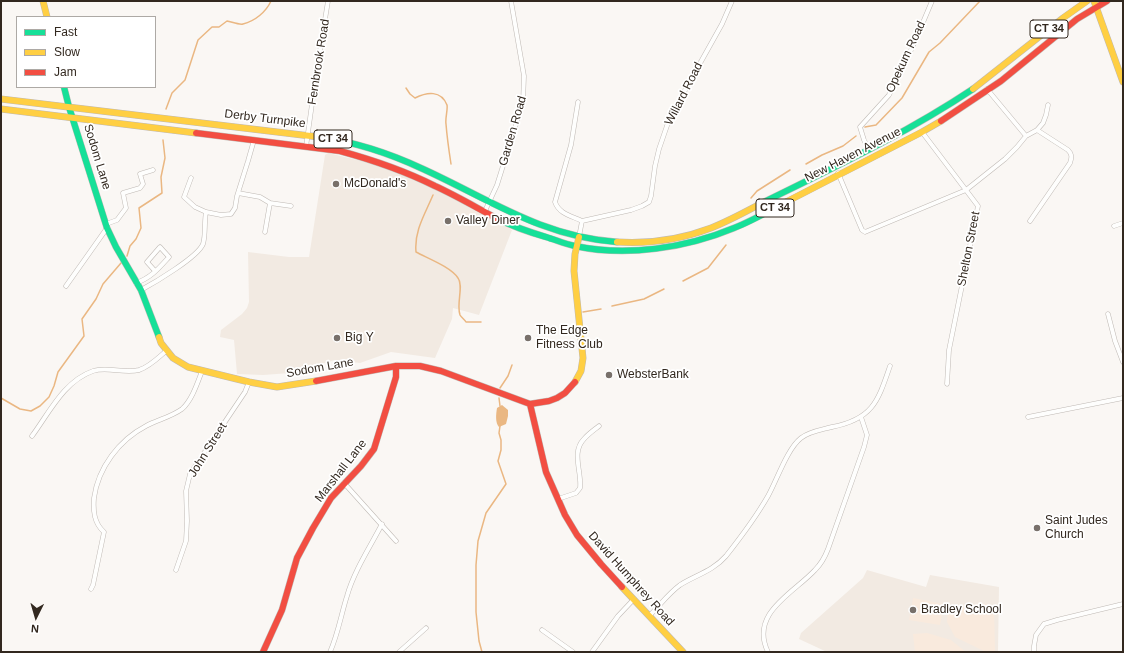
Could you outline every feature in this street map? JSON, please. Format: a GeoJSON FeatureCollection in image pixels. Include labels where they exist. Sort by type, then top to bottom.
{"type":"FeatureCollection","features":[{"type":"Feature","properties":{"kind":"main road"},"geometry":{"type":"LineString","coordinates":[[43,1],[47,16]]}},
{"type":"Feature","properties":{"kind":"main road","name":"New Haven Avenue"},"geometry":{"type":"LineString","coordinates":[[579,237],[607,241],[639,242],[671,239],[706,230],[731,219],[834,166],[869,150],[946,108],[982,83],[1063,18],[1087,1]]}},
{"type":"Feature","properties":{"kind":"main road","name":"New Haven Avenue"},"geometry":{"type":"LineString","coordinates":[[577,247],[622,251],[671,248],[707,239],[735,228],[922,132],[989,90],[1095,4],[1107,1]]}},
{"type":"Feature","properties":{"kind":"main road"},"geometry":{"type":"LineString","coordinates":[[1095,4],[1123,82]]}},
{"type":"Feature","properties":{"kind":"main road","name":"Sodom Lane"},"geometry":{"type":"LineString","coordinates":[[64,88],[107,226],[116,246],[141,290],[161,343],[166,351],[180,363],[202,372],[276,387],[396,366],[420,366],[441,370],[530,404],[541,404],[555,400],[570,390],[576,382],[581,371],[583,361],[574,266],[579,237]]}},
{"type":"Feature","properties":{"kind":"main road","name":"Derby Turnpike"},"geometry":{"type":"LineString","coordinates":[[1,99],[322,137],[405,160],[514,215],[543,227],[579,237]]}},
{"type":"Feature","properties":{"kind":"main road","name":"Derby Turnpike"},"geometry":{"type":"LineString","coordinates":[[1,109],[340,151],[373,159],[402,170],[450,192],[509,225],[577,247]]}},
{"type":"Feature","properties":{"kind":"main road"},"geometry":{"type":"LineString","coordinates":[[320,148],[322,137]]}},
{"type":"Feature","properties":{"kind":"main road"},"geometry":{"type":"LineString","coordinates":[[491,214],[496,205]]}},
{"type":"Feature","properties":{"kind":"main road","name":"Marshall Lane"},"geometry":{"type":"LineString","coordinates":[[263,652],[282,610],[292,572],[298,558],[328,504],[374,449],[396,377],[396,366]]}},
{"type":"Feature","properties":{"kind":"main road","name":"David Humphrey Road"},"geometry":{"type":"LineString","coordinates":[[530,404],[546,472],[565,515],[582,542],[683,652]]}},
{"type":"Feature","properties":{"kind":"street","name":"Fernbrook Road"},"geometry":{"type":"LineString","coordinates":[[306,147],[328,1]]}},
{"type":"Feature","properties":{"kind":"street","name":"Garden Road"},"geometry":{"type":"LineString","coordinates":[[485,211],[497,185],[518,123],[524,95],[523,68],[512,1]]}},
{"type":"Feature","properties":{"kind":"street","name":"Willard Road"},"geometry":{"type":"LineString","coordinates":[[582,221],[631,210],[649,202],[659,148],[670,116],[722,24],[732,1]]}},
{"type":"Feature","properties":{"kind":"street","name":"Opekum Road"},"geometry":{"type":"LineString","coordinates":[[869,150],[860,127],[889,95],[913,46],[932,1]]}},
{"type":"Feature","properties":{"kind":"street"},"geometry":{"type":"LineString","coordinates":[[982,83],[1026,136]]}},
{"type":"Feature","properties":{"kind":"street"},"geometry":{"type":"LineString","coordinates":[[578,102],[568,160],[555,202],[557,208],[561,212],[582,221],[579,237]]}},
{"type":"Feature","properties":{"kind":"street"},"geometry":{"type":"LineString","coordinates":[[834,166],[862,230],[865,232],[966,190],[1005,159],[1018,147],[1026,136],[1037,130],[1044,119],[1048,105]]}},
{"type":"Feature","properties":{"kind":"street"},"geometry":{"type":"LineString","coordinates":[[1030,221],[1072,158],[1068,150],[1037,130]]}},
{"type":"Feature","properties":{"kind":"street","name":"Shelton Street"},"geometry":{"type":"LineString","coordinates":[[922,132],[978,206],[949,350],[947,384]]}},
{"type":"Feature","properties":{"kind":"street"},"geometry":{"type":"LineString","coordinates":[[190,178],[184,197],[195,207],[206,212],[221,215],[231,214],[235,208],[254,140]]}},
{"type":"Feature","properties":{"kind":"street"},"geometry":{"type":"LineString","coordinates":[[66,286],[107,226],[117,220],[126,208],[123,193],[140,188],[143,184],[140,174],[153,170]]}},
{"type":"Feature","properties":{"kind":"street"},"geometry":{"type":"LineString","coordinates":[[238,193],[260,197],[270,203],[291,206]]}},
{"type":"Feature","properties":{"kind":"street"},"geometry":{"type":"LineString","coordinates":[[265,232],[270,203]]}},
{"type":"Feature","properties":{"kind":"street"},"geometry":{"type":"LineString","coordinates":[[141,290],[158,280],[198,251],[203,243],[206,212]]}},
{"type":"Feature","properties":{"kind":"street"},"geometry":{"type":"LineString","coordinates":[[1114,226],[1123,223]]}},
{"type":"Feature","properties":{"kind":"street"},"geometry":{"type":"LineString","coordinates":[[136,283],[147,279],[156,271],[170,257],[160,247],[147,262],[156,271]]}},
{"type":"Feature","properties":{"kind":"street"},"geometry":{"type":"LineString","coordinates":[[1108,314],[1114,341],[1123,362]]}},
{"type":"Feature","properties":{"kind":"street"},"geometry":{"type":"LineString","coordinates":[[32,436],[71,384],[88,373],[96,370],[132,371],[141,369],[150,364],[166,351]]}},
{"type":"Feature","properties":{"kind":"street"},"geometry":{"type":"LineString","coordinates":[[650,615],[675,589],[717,565],[726,555],[767,497],[793,447],[800,438],[815,431],[842,425],[861,417],[872,407],[882,392],[890,366]]}},
{"type":"Feature","properties":{"kind":"street"},"geometry":{"type":"LineString","coordinates":[[90,589],[93,585],[104,532],[96,523],[94,508],[96,488],[100,474],[123,443],[140,429],[172,414],[185,405],[192,396],[202,372]]}},
{"type":"Feature","properties":{"kind":"street","name":"John Street"},"geometry":{"type":"LineString","coordinates":[[176,570],[186,540],[186,492],[190,474],[245,392],[249,382]]}},
{"type":"Feature","properties":{"kind":"street"},"geometry":{"type":"LineString","coordinates":[[1028,418],[1123,398]]}},
{"type":"Feature","properties":{"kind":"street"},"geometry":{"type":"LineString","coordinates":[[768,652],[764,635],[764,626],[768,616],[777,604],[816,569],[823,560],[828,549],[867,435],[861,417]]}},
{"type":"Feature","properties":{"kind":"street"},"geometry":{"type":"LineString","coordinates":[[558,499],[576,493],[580,488],[579,447],[584,438],[599,426]]}},
{"type":"Feature","properties":{"kind":"street"},"geometry":{"type":"LineString","coordinates":[[344,483],[396,541]]}},
{"type":"Feature","properties":{"kind":"street"},"geometry":{"type":"LineString","coordinates":[[330,652],[338,632],[346,596],[352,580],[382,524]]}},
{"type":"Feature","properties":{"kind":"street"},"geometry":{"type":"LineString","coordinates":[[592,652],[618,616],[634,599]]}},
{"type":"Feature","properties":{"kind":"street"},"geometry":{"type":"LineString","coordinates":[[1034,652],[1036,635],[1044,624],[1123,604]]}},
{"type":"Feature","properties":{"kind":"street"},"geometry":{"type":"LineString","coordinates":[[399,652],[426,628]]}},
{"type":"Feature","properties":{"kind":"street"},"geometry":{"type":"LineString","coordinates":[[542,630],[573,652]]}},
{"type":"Feature","properties":{"kind":"shaded area"},"geometry":{"type":"Polygon","coordinates":[[[328,153],[370,163],[420,181],[512,230],[479,315],[453,308],[452,319],[435,358],[391,352],[360,363],[335,360],[290,373],[263,375],[237,374],[234,340],[220,337],[221,330],[242,314],[247,308],[249,302],[248,252],[289,257],[309,257],[325,155],[328,153]]]}},
{"type":"Feature","properties":{"kind":"shaded area"},"geometry":{"type":"Polygon","coordinates":[[[502,405],[508,410],[508,416],[506,424],[499,427],[496,421],[497,408],[502,405]]]}},
{"type":"Feature","properties":{"kind":"shaded area","name":"Bradley School"},"geometry":{"type":"Polygon","coordinates":[[[867,570],[926,587],[930,575],[999,587],[998,652],[827,652],[799,639],[801,633],[863,578],[867,570]]]}},
{"type":"Feature","properties":{"kind":"shaded area"},"geometry":{"type":"Polygon","coordinates":[[[913,598],[944,604],[940,625],[909,620],[913,598]]]}},
{"type":"Feature","properties":{"kind":"shaded area"},"geometry":{"type":"Polygon","coordinates":[[[989,604],[994,607],[995,651],[986,652],[955,637],[947,622],[948,605],[989,604]]]}},
{"type":"Feature","properties":{"kind":"shaded area"},"geometry":{"type":"Polygon","coordinates":[[[927,633],[951,640],[966,652],[915,652],[913,634],[927,633]]]}},
{"type":"Feature","properties":{"kind":"waterway"},"geometry":{"type":"LineString","coordinates":[[166,109],[172,93],[185,80],[198,40],[212,27],[219,27],[227,21],[237,24],[252,21],[263,12],[271,1]]}},
{"type":"Feature","properties":{"kind":"waterway"},"geometry":{"type":"LineString","coordinates":[[865,127],[876,125],[902,98],[929,52],[940,43],[980,1]]}},
{"type":"Feature","properties":{"kind":"waterway"},"geometry":{"type":"LineString","coordinates":[[406,88],[415,98],[424,94],[433,94],[441,97],[447,105],[447,139],[451,164]]}},
{"type":"Feature","properties":{"kind":"waterway"},"geometry":{"type":"LineString","coordinates":[[806,164],[843,146],[856,136]]}},
{"type":"Feature","properties":{"kind":"waterway"},"geometry":{"type":"LineString","coordinates":[[127,256],[130,246],[136,239],[141,228],[139,208],[162,193],[161,177],[165,158],[163,140]]}},
{"type":"Feature","properties":{"kind":"waterway"},"geometry":{"type":"LineString","coordinates":[[751,198],[757,191],[790,170]]}},
{"type":"Feature","properties":{"kind":"waterway"},"geometry":{"type":"LineString","coordinates":[[433,195],[418,230],[416,252],[455,274],[460,281],[460,315],[466,322],[481,322]]}},
{"type":"Feature","properties":{"kind":"waterway"},"geometry":{"type":"LineString","coordinates":[[683,281],[708,268],[726,245]]}},
{"type":"Feature","properties":{"kind":"waterway"},"geometry":{"type":"LineString","coordinates":[[1,398],[20,409],[31,411],[40,406],[49,397],[58,372],[84,336],[82,319],[96,299],[103,284],[121,263]]}},
{"type":"Feature","properties":{"kind":"waterway"},"geometry":{"type":"LineString","coordinates":[[612,306],[644,299],[664,289]]}},
{"type":"Feature","properties":{"kind":"waterway"},"geometry":{"type":"LineString","coordinates":[[583,312],[601,309]]}},
{"type":"Feature","properties":{"kind":"waterway"},"geometry":{"type":"LineString","coordinates":[[500,388],[508,376],[512,365]]}},
{"type":"Feature","properties":{"kind":"waterway"},"geometry":{"type":"LineString","coordinates":[[499,398],[500,406]]}},
{"type":"Feature","properties":{"kind":"waterway"},"geometry":{"type":"LineString","coordinates":[[482,652],[479,641],[476,612],[476,565],[478,541],[486,513],[506,484],[498,461],[501,450],[499,433],[500,426]]}},
{"type":"Feature","properties":{"kind":"traffic: fast"},"geometry":{"type":"LineString","coordinates":[[64,88],[107,228],[116,247],[141,290],[159,337]]}},
{"type":"Feature","properties":{"kind":"traffic: fast"},"geometry":{"type":"LineString","coordinates":[[764,202],[897,135],[973,89]]}},
{"type":"Feature","properties":{"kind":"traffic: fast"},"geometry":{"type":"LineString","coordinates":[[319,137],[359,145],[397,158],[540,225],[564,233],[590,239],[617,242]]}},
{"type":"Feature","properties":{"kind":"traffic: fast"},"geometry":{"type":"LineString","coordinates":[[498,219],[522,229],[571,245],[615,251],[656,249],[696,241],[716,235],[747,222],[786,202]]}},
{"type":"Feature","properties":{"kind":"traffic: slow"},"geometry":{"type":"LineString","coordinates":[[43,1],[47,16]]}},
{"type":"Feature","properties":{"kind":"traffic: slow"},"geometry":{"type":"LineString","coordinates":[[973,89],[1063,18],[1087,1]]}},
{"type":"Feature","properties":{"kind":"traffic: slow"},"geometry":{"type":"LineString","coordinates":[[1094,1],[1123,82]]}},
{"type":"Feature","properties":{"kind":"traffic: slow"},"geometry":{"type":"LineString","coordinates":[[1,99],[319,137]]}},
{"type":"Feature","properties":{"kind":"traffic: slow"},"geometry":{"type":"LineString","coordinates":[[1,109],[196,133]]}},
{"type":"Feature","properties":{"kind":"traffic: slow"},"geometry":{"type":"LineString","coordinates":[[786,202],[941,121]]}},
{"type":"Feature","properties":{"kind":"traffic: slow"},"geometry":{"type":"LineString","coordinates":[[617,242],[665,240],[700,232],[738,216],[764,202]]}},
{"type":"Feature","properties":{"kind":"traffic: slow"},"geometry":{"type":"LineString","coordinates":[[575,382],[581,371],[583,358],[574,271],[575,254],[579,237]]}},
{"type":"Feature","properties":{"kind":"traffic: slow"},"geometry":{"type":"LineString","coordinates":[[159,337],[161,343],[173,358],[188,367],[249,382],[277,387],[316,381]]}},
{"type":"Feature","properties":{"kind":"traffic: slow"},"geometry":{"type":"LineString","coordinates":[[622,587],[683,652]]}},
{"type":"Feature","properties":{"kind":"traffic: jam"},"geometry":{"type":"LineString","coordinates":[[941,121],[1001,81],[1077,19],[1107,1]]}},
{"type":"Feature","properties":{"kind":"traffic: jam"},"geometry":{"type":"LineString","coordinates":[[196,133],[340,151],[352,154],[412,175],[498,219]]}},
{"type":"Feature","properties":{"kind":"traffic: jam"},"geometry":{"type":"LineString","coordinates":[[316,381],[396,366],[420,366],[441,371],[530,404],[557,398],[565,393],[575,382]]}},
{"type":"Feature","properties":{"kind":"traffic: jam"},"geometry":{"type":"LineString","coordinates":[[263,652],[282,610],[297,558],[313,528],[331,498],[361,466],[374,449],[396,377],[396,366]]}},
{"type":"Feature","properties":{"kind":"traffic: jam"},"geometry":{"type":"LineString","coordinates":[[530,404],[546,472],[565,515],[577,535],[622,587]]}},
{"type":"Feature","properties":{"kind":"place","name":"McDonald's"},"geometry":{"type":"Point","coordinates":[336,184]}},
{"type":"Feature","properties":{"kind":"place","name":"Valley Diner"},"geometry":{"type":"Point","coordinates":[448,221]}},
{"type":"Feature","properties":{"kind":"place","name":"Big Y"},"geometry":{"type":"Point","coordinates":[337,338]}},
{"type":"Feature","properties":{"kind":"place","name":"The Edge Fitness Club"},"geometry":{"type":"Point","coordinates":[528,338]}},
{"type":"Feature","properties":{"kind":"place","name":"WebsterBank"},"geometry":{"type":"Point","coordinates":[609,375]}},
{"type":"Feature","properties":{"kind":"place","name":"Saint Judes Church"},"geometry":{"type":"Point","coordinates":[1037,528]}},
{"type":"Feature","properties":{"kind":"place","name":"Bradley School"},"geometry":{"type":"Point","coordinates":[913,610]}}]}
